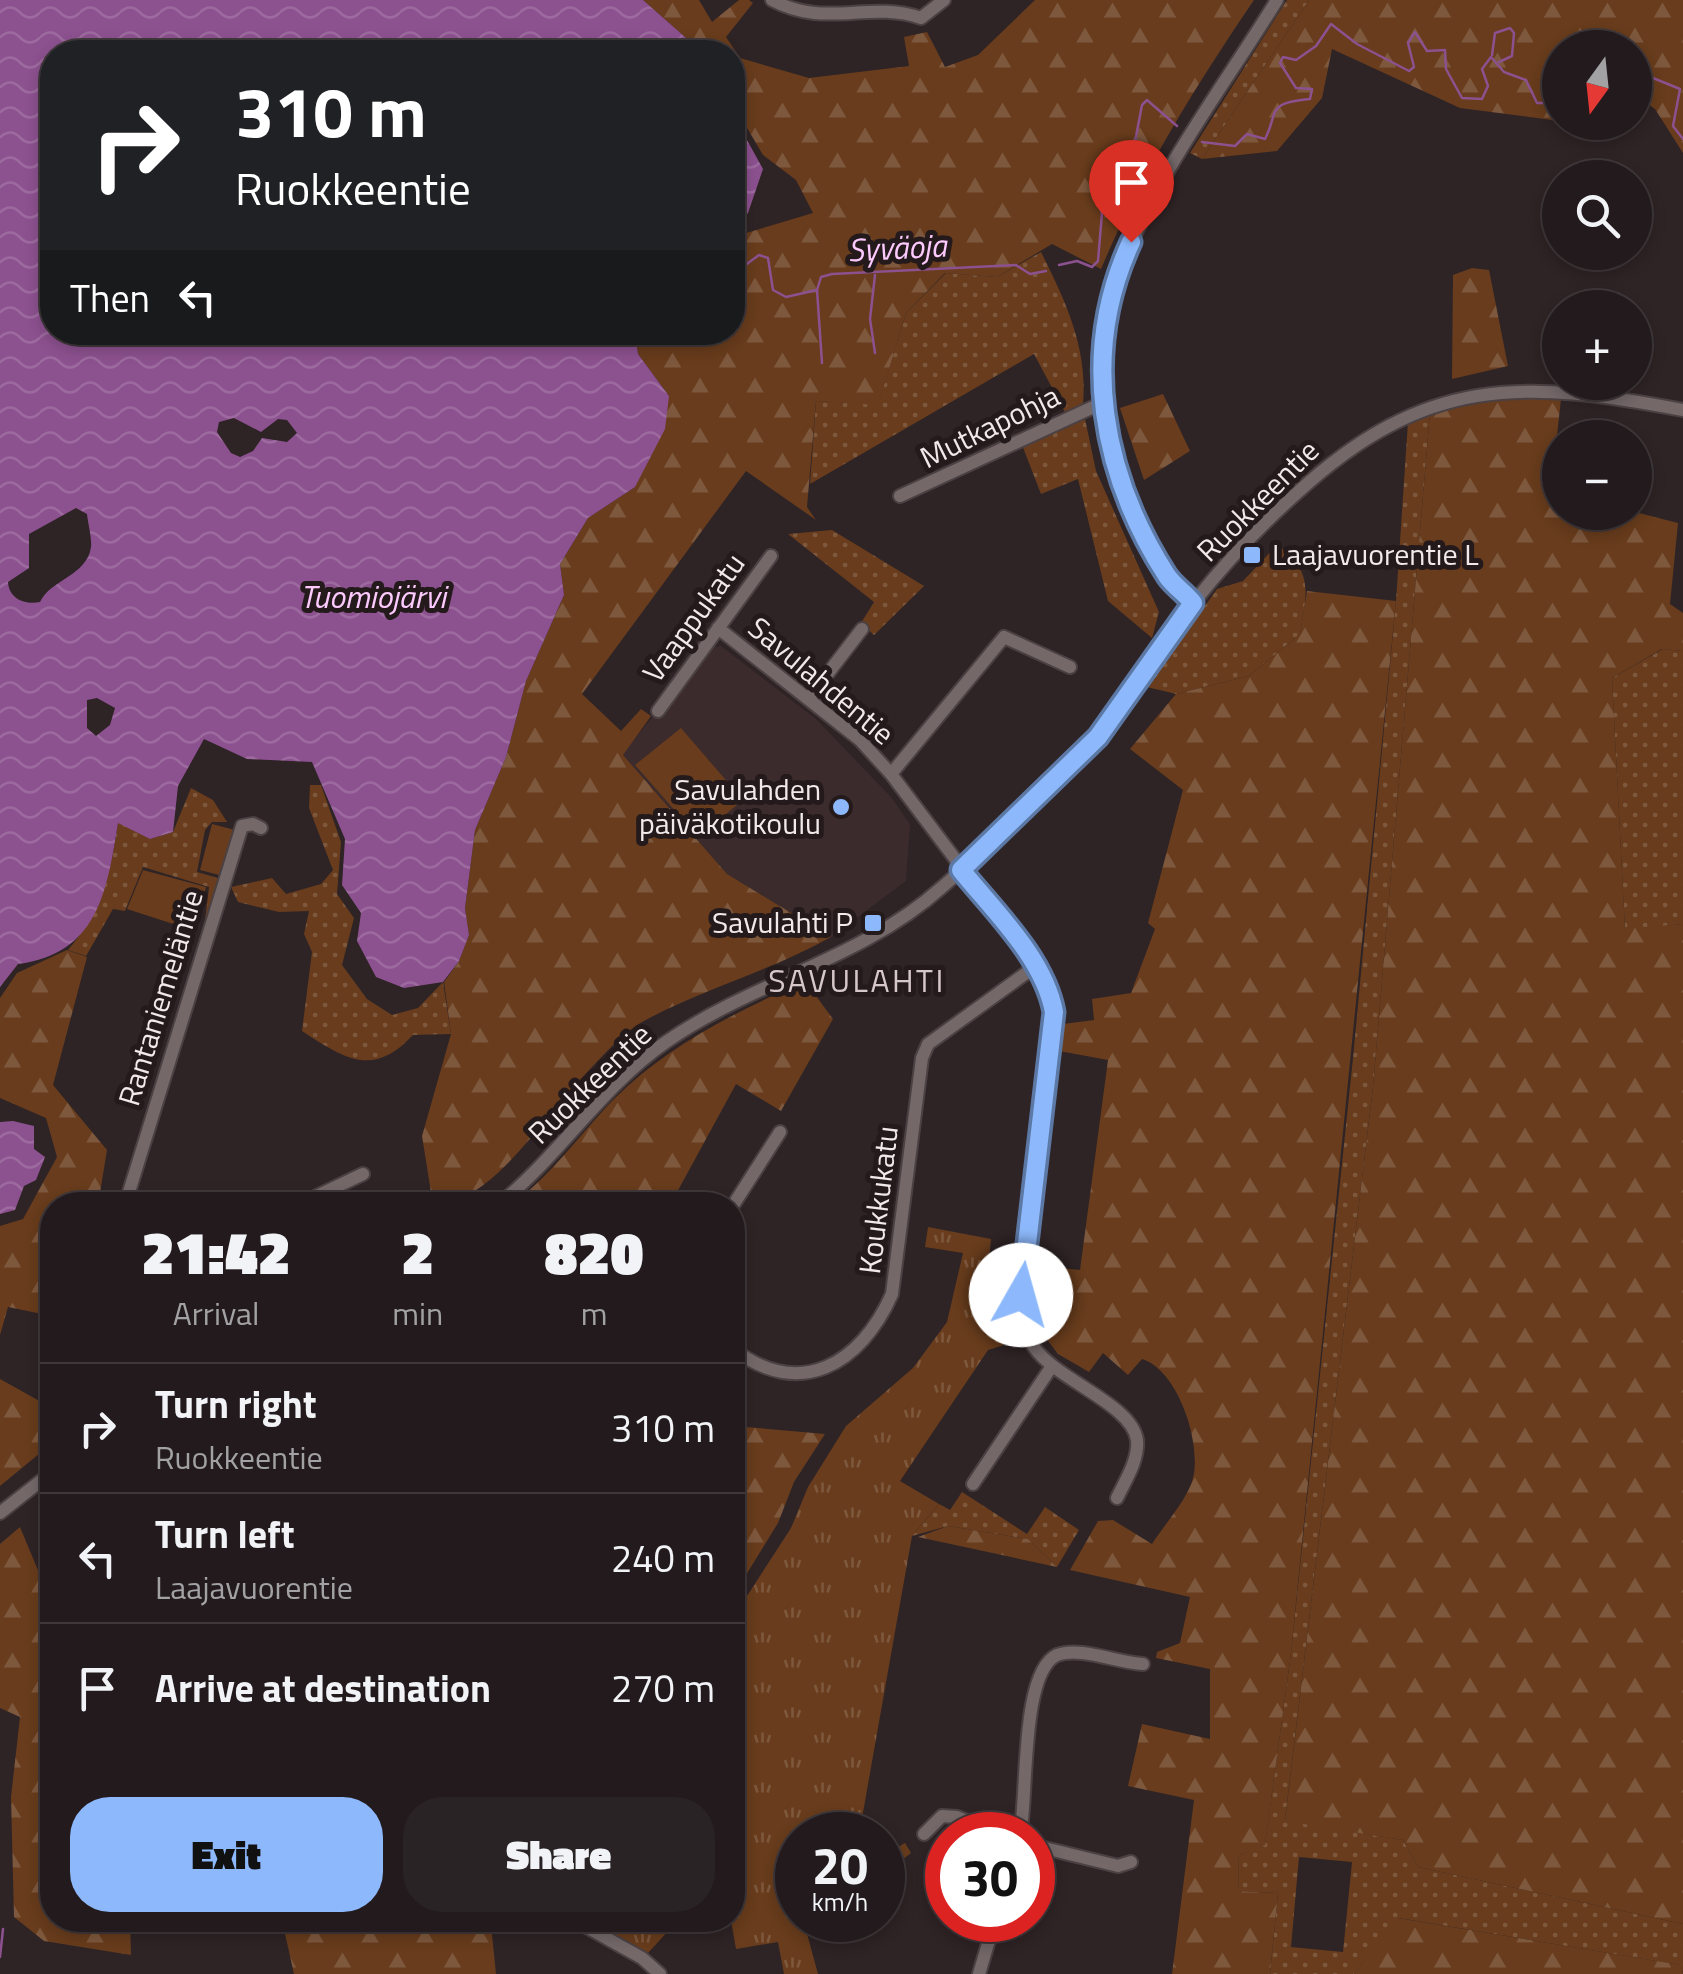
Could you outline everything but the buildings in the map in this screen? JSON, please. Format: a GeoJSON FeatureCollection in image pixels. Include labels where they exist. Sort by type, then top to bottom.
{"type":"FeatureCollection","features":[{"type":"Feature","properties":{"kind":"street"},"geometry":{"type":"LineString","coordinates":[[772,0],[808,14],[841,16],[883,8],[921,18],[944,0]]}},
{"type":"Feature","properties":{"kind":"street"},"geometry":{"type":"LineString","coordinates":[[1193,603],[1175,594],[1128,504],[1102,403],[1102,333],[1114,278],[1147,207],[1277,0]]}},
{"type":"Feature","properties":{"kind":"street","name":"Ruokkeentie"},"geometry":{"type":"LineString","coordinates":[[513,1192],[553,1156],[632,1068],[663,1044],[715,1012],[885,928],[961,870],[1098,737],[1193,603],[1274,514],[1361,440],[1418,409],[1480,394],[1544,391],[1683,410]]}},
{"type":"Feature","properties":{"kind":"street","name":"Mutkapohja"},"geometry":{"type":"LineString","coordinates":[[900,496],[1102,403]]}},
{"type":"Feature","properties":{"kind":"street","name":"Vaappukatu"},"geometry":{"type":"LineString","coordinates":[[658,711],[771,556]]}},
{"type":"Feature","properties":{"kind":"street","name":"Savulahdentie"},"geometry":{"type":"LineString","coordinates":[[718,628],[860,740],[891,774],[1036,966],[1050,994],[1054,1012],[1021,1295],[1024,1326],[1033,1346],[1052,1366],[1130,1423],[1137,1439],[1135,1460],[1116,1498]]}},
{"type":"Feature","properties":{"kind":"street"},"geometry":{"type":"LineString","coordinates":[[809,698],[862,629]]}},
{"type":"Feature","properties":{"kind":"street"},"geometry":{"type":"LineString","coordinates":[[891,774],[1004,637],[1070,667]]}},
{"type":"Feature","properties":{"kind":"street","name":"Rantaniemeläntie"},"geometry":{"type":"LineString","coordinates":[[129,1192],[242,826],[253,824],[261,828]]}},
{"type":"Feature","properties":{"kind":"street","name":"Koukkukatu"},"geometry":{"type":"LineString","coordinates":[[745,1356],[770,1370],[816,1372],[859,1345],[879,1322],[892,1294],[922,1058],[928,1044],[1036,966]]}},
{"type":"Feature","properties":{"kind":"street"},"geometry":{"type":"LineString","coordinates":[[741,1192],[780,1132]]}},
{"type":"Feature","properties":{"kind":"street"},"geometry":{"type":"LineString","coordinates":[[325,1192],[363,1174]]}},
{"type":"Feature","properties":{"kind":"street"},"geometry":{"type":"LineString","coordinates":[[973,1484],[1052,1366]]}},
{"type":"Feature","properties":{"kind":"street"},"geometry":{"type":"LineString","coordinates":[[0,1513],[40,1481]]}},
{"type":"Feature","properties":{"kind":"street"},"geometry":{"type":"LineString","coordinates":[[1022,1812],[1027,1734],[1042,1670],[1056,1656],[1073,1653],[1142,1664]]}},
{"type":"Feature","properties":{"kind":"street"},"geometry":{"type":"LineString","coordinates":[[1055,1851],[1118,1866],[1131,1862]]}},
{"type":"Feature","properties":{"kind":"street"},"geometry":{"type":"LineString","coordinates":[[595,1932],[642,1958],[660,1974]]}},
{"type":"Feature","properties":{"kind":"street"},"geometry":{"type":"LineString","coordinates":[[979,1974],[988,1942]]}},
{"type":"Feature","properties":{"kind":"shaded area"},"geometry":{"type":"Polygon","coordinates":[[[721,646],[816,719],[891,797],[910,824],[906,881],[831,937],[727,874],[622,754],[709,648],[721,646]]]}},
{"type":"Feature","properties":{"kind":"green space"},"geometry":{"type":"Polygon","coordinates":[[[643,0],[699,0],[712,22],[739,0],[753,3],[726,37],[728,40],[688,40],[643,0]]]}},
{"type":"Feature","properties":{"kind":"green space"},"geometry":{"type":"Polygon","coordinates":[[[1035,0],[1254,0],[1171,131],[1101,269],[1052,244],[997,277],[945,273],[906,313],[878,405],[816,401],[807,507],[816,520],[746,471],[582,694],[621,731],[641,709],[651,716],[623,755],[727,874],[831,937],[634,1027],[594,1065],[495,1175],[473,1192],[431,1192],[422,1136],[451,1034],[444,982],[459,961],[469,935],[465,908],[475,830],[506,757],[526,681],[564,595],[560,564],[588,518],[635,487],[669,396],[638,354],[637,345],[745,345],[745,233],[813,213],[796,180],[763,155],[745,124],[745,59],[809,78],[909,66],[904,37],[927,32],[945,67],[978,55],[1035,0]]]}},
{"type":"Feature","properties":{"kind":"green space"},"geometry":{"type":"Polygon","coordinates":[[[1287,0],[1309,0],[1202,159],[1190,153],[1287,0]]]}},
{"type":"Feature","properties":{"kind":"green space"},"geometry":{"type":"Polygon","coordinates":[[[1309,0],[1683,0],[1683,153],[1652,107],[1652,30],[1542,30],[1542,119],[1460,108],[1332,49],[1322,98],[1277,151],[1202,159],[1309,0]]]}},
{"type":"Feature","properties":{"kind":"green space"},"geometry":{"type":"Polygon","coordinates":[[[1041,252],[1067,307],[1078,345],[1083,405],[1065,412],[1034,354],[810,484],[816,401],[878,404],[906,313],[946,273],[997,277],[1041,252]]]}},
{"type":"Feature","properties":{"kind":"green space"},"geometry":{"type":"Polygon","coordinates":[[[1472,268],[1489,270],[1508,366],[1452,379],[1453,275],[1472,268]]]}},
{"type":"Feature","properties":{"kind":"green space"},"geometry":{"type":"Polygon","coordinates":[[[1163,394],[1190,451],[1144,480],[1120,408],[1163,394]]]}},
{"type":"Feature","properties":{"kind":"green space"},"geometry":{"type":"Polygon","coordinates":[[[1499,399],[1561,400],[1559,420],[1542,420],[1542,530],[1652,530],[1652,516],[1678,523],[1670,604],[1683,613],[1683,651],[1662,649],[1612,678],[1625,929],[1683,924],[1683,1924],[1418,1867],[1403,1840],[1285,1821],[1373,1087],[1430,413],[1499,399]]]}},
{"type":"Feature","properties":{"kind":"green space"},"geometry":{"type":"Polygon","coordinates":[[[1430,413],[1373,1087],[1285,1820],[1403,1840],[1418,1867],[1683,1924],[1683,1972],[1680,1965],[1399,1918],[1354,1974],[1270,1974],[1278,1893],[1238,1891],[1239,1855],[1265,1844],[1291,1653],[1353,1058],[1396,601],[1408,422],[1430,413]],[[1299,1857],[1291,1947],[1343,1952],[1352,1862],[1299,1857]]]}},
{"type":"Feature","properties":{"kind":"green space"},"geometry":{"type":"Polygon","coordinates":[[[1084,414],[1096,471],[1159,612],[1152,638],[1108,601],[1078,479],[1041,494],[1022,445],[1084,414]]]}},
{"type":"Feature","properties":{"kind":"green space"},"geometry":{"type":"Polygon","coordinates":[[[832,530],[924,586],[874,635],[861,623],[874,602],[788,534],[832,530]]]}},
{"type":"Feature","properties":{"kind":"green space"},"geometry":{"type":"Polygon","coordinates":[[[1277,545],[1297,564],[1305,584],[1300,634],[1249,676],[1176,694],[1147,687],[1217,589],[1243,581],[1277,545]]]}},
{"type":"Feature","properties":{"kind":"green space"},"geometry":{"type":"Polygon","coordinates":[[[1307,591],[1396,601],[1291,1653],[1265,1845],[1239,1855],[1238,1891],[1278,1893],[1270,1974],[1172,1974],[1194,1800],[1128,1786],[1142,1724],[1210,1739],[1210,1669],[1156,1658],[1157,1652],[1180,1643],[1190,1597],[1070,1570],[1098,1521],[1113,1520],[1152,1544],[1190,1486],[1194,1446],[1176,1392],[1155,1366],[1142,1359],[1128,1375],[1103,1353],[1089,1372],[1058,1354],[1036,1325],[1040,1266],[1080,1270],[1108,1060],[1059,1051],[1063,1024],[1094,1020],[1092,999],[1131,993],[1155,929],[1148,923],[1183,790],[1130,749],[1176,694],[1249,676],[1300,634],[1307,591]]]}},
{"type":"Feature","properties":{"kind":"green space"},"geometry":{"type":"Polygon","coordinates":[[[1663,649],[1683,651],[1683,924],[1625,930],[1612,678],[1663,649]]]}},
{"type":"Feature","properties":{"kind":"green space"},"geometry":{"type":"Polygon","coordinates":[[[681,728],[743,800],[698,837],[635,765],[681,728]]]}},
{"type":"Feature","properties":{"kind":"green space"},"geometry":{"type":"Polygon","coordinates":[[[310,785],[321,785],[341,842],[337,894],[354,918],[342,965],[367,999],[392,1015],[418,1008],[443,982],[451,1034],[413,1035],[385,1056],[359,1060],[302,1031],[312,952],[304,934],[309,911],[279,912],[238,902],[231,887],[272,878],[286,894],[321,884],[333,870],[309,808],[310,785]]]}},
{"type":"Feature","properties":{"kind":"green space"},"geometry":{"type":"Polygon","coordinates":[[[191,788],[213,800],[227,822],[212,822],[205,830],[197,872],[218,878],[204,929],[209,887],[143,867],[125,911],[113,909],[86,956],[68,950],[103,890],[118,822],[150,839],[173,832],[191,788]]]}},
{"type":"Feature","properties":{"kind":"green space"},"geometry":{"type":"Polygon","coordinates":[[[212,824],[235,830],[223,876],[200,870],[212,824]]]}},
{"type":"Feature","properties":{"kind":"green space"},"geometry":{"type":"Polygon","coordinates":[[[143,870],[206,887],[195,931],[127,909],[143,870]]]}},
{"type":"Feature","properties":{"kind":"green space"},"geometry":{"type":"Polygon","coordinates":[[[67,950],[87,957],[53,1085],[107,1150],[100,1192],[40,1192],[40,1314],[8,1307],[0,1335],[0,1226],[23,1219],[57,1157],[46,1118],[0,1098],[0,998],[17,973],[67,950]]]}},
{"type":"Feature","properties":{"kind":"green space"},"geometry":{"type":"Polygon","coordinates":[[[805,981],[833,1019],[781,1111],[736,1084],[677,1192],[527,1192],[635,1080],[680,1046],[805,981]]]}},
{"type":"Feature","properties":{"kind":"green space"},"geometry":{"type":"Polygon","coordinates":[[[928,1227],[991,1239],[989,1259],[1003,1261],[988,1327],[1004,1345],[988,1350],[900,1481],[939,1504],[912,1536],[863,1812],[775,1812],[778,1942],[736,1949],[733,1932],[745,1932],[745,1598],[791,1528],[808,1487],[846,1426],[913,1368],[947,1322],[963,1253],[925,1247],[928,1227]]]}},
{"type":"Feature","properties":{"kind":"green space"},"geometry":{"type":"Polygon","coordinates":[[[0,1379],[40,1401],[40,1453],[0,1486],[0,1379]]]}},
{"type":"Feature","properties":{"kind":"green space"},"geometry":{"type":"Polygon","coordinates":[[[745,1426],[825,1434],[794,1482],[778,1523],[745,1577],[745,1426]]]}},
{"type":"Feature","properties":{"kind":"green space"},"geometry":{"type":"Polygon","coordinates":[[[962,1492],[1027,1534],[1045,1507],[1079,1530],[1057,1567],[1028,1539],[948,1526],[912,1536],[939,1504],[950,1510],[962,1492]]]}},
{"type":"Feature","properties":{"kind":"green space"},"geometry":{"type":"Polygon","coordinates":[[[948,1526],[1028,1539],[1057,1567],[918,1537],[948,1526]]]}},
{"type":"Feature","properties":{"kind":"green space"},"geometry":{"type":"Polygon","coordinates":[[[20,1527],[40,1575],[40,1932],[130,1932],[131,1955],[44,1941],[14,1917],[11,1797],[20,1717],[0,1708],[0,1544],[20,1527]]]}},
{"type":"Feature","properties":{"kind":"green space"},"geometry":{"type":"Polygon","coordinates":[[[1398,1918],[1681,1965],[1683,1974],[1354,1974],[1398,1918]]]}},
{"type":"Feature","properties":{"kind":"green space"},"geometry":{"type":"Polygon","coordinates":[[[285,1932],[492,1932],[496,1974],[294,1974],[285,1932]]]}},
{"type":"Feature","properties":{"kind":"green space"},"geometry":{"type":"Polygon","coordinates":[[[614,1932],[667,1932],[648,1953],[612,1935],[614,1932]]]}},
{"type":"Feature","properties":{"kind":"green space"},"geometry":{"type":"Polygon","coordinates":[[[778,1942],[809,1942],[818,1974],[784,1974],[778,1942]]]}},
{"type":"Feature","properties":{"kind":"water","name":"Tuomiojärvi"},"geometry":{"type":"Polygon","coordinates":[[[0,0],[643,0],[688,40],[40,40],[40,345],[637,345],[638,354],[669,396],[665,429],[635,487],[588,518],[560,564],[564,595],[526,681],[506,757],[475,830],[465,908],[469,935],[459,961],[443,982],[404,988],[376,977],[357,941],[361,913],[342,885],[345,839],[312,762],[247,759],[204,739],[178,786],[173,832],[150,839],[118,823],[103,895],[82,933],[45,958],[18,964],[0,987],[0,0]],[[234,418],[219,422],[217,432],[231,453],[240,457],[253,451],[262,438],[287,442],[297,433],[287,420],[278,419],[261,432],[234,418]],[[76,508],[29,534],[29,568],[8,582],[15,597],[40,602],[83,565],[91,543],[87,514],[76,508]],[[97,698],[87,700],[87,728],[96,736],[110,725],[115,708],[97,698]]]}},
{"type":"Feature","properties":{"kind":"water"},"geometry":{"type":"Polygon","coordinates":[[[745,136],[763,169],[745,216],[745,136]]]}},
{"type":"Feature","properties":{"kind":"water"},"geometry":{"type":"Polygon","coordinates":[[[0,1122],[34,1126],[34,1149],[45,1157],[36,1180],[24,1186],[15,1210],[0,1214],[0,1122]]]}},
{"type":"Feature","properties":{"kind":"waterway","name":"Syväoja"},"geometry":{"type":"LineString","coordinates":[[1202,142],[1235,146],[1247,134],[1265,139],[1280,106],[1310,99],[1312,89],[1296,88],[1280,63],[1283,57],[1296,60],[1316,46],[1331,24],[1357,44],[1409,71],[1414,67],[1408,43],[1415,32],[1427,51],[1445,50],[1446,69],[1462,98],[1482,99],[1488,86],[1482,69],[1491,57],[1504,72],[1526,80],[1537,103],[1542,103]]}},
{"type":"Feature","properties":{"kind":"waterway"},"geometry":{"type":"LineString","coordinates":[[1492,55],[1495,33],[1510,28],[1514,33],[1512,56],[1499,62]]}},
{"type":"Feature","properties":{"kind":"waterway","name":"Syväoja"},"geometry":{"type":"LineString","coordinates":[[1652,78],[1680,89],[1673,126],[1683,139]]}},
{"type":"Feature","properties":{"kind":"waterway","name":"Syväoja"},"geometry":{"type":"LineString","coordinates":[[1059,265],[1077,261],[1092,267],[1098,261],[1102,213],[1096,199],[1113,169],[1131,163],[1142,105],[1147,100],[1177,126]]}},
{"type":"Feature","properties":{"kind":"waterway","name":"Syväoja"},"geometry":{"type":"LineString","coordinates":[[745,265],[759,255],[768,258],[773,290],[786,297],[817,290],[821,277],[832,274],[1016,265],[1030,274],[1046,271]]}},
{"type":"Feature","properties":{"kind":"waterway"},"geometry":{"type":"LineString","coordinates":[[875,275],[870,319],[875,353]]}},
{"type":"Feature","properties":{"kind":"waterway"},"geometry":{"type":"LineString","coordinates":[[817,290],[822,363]]}},
{"type":"Feature","properties":{"kind":"waterway"},"geometry":{"type":"LineString","coordinates":[[0,1957],[3,1929]]}},
{"type":"Feature","properties":{"kind":"place","name":"Laajavuorentie L"},"geometry":{"type":"Point","coordinates":[1252,555]}},
{"type":"Feature","properties":{"kind":"place","name":"Savulahden päiväkotikoulu"},"geometry":{"type":"Point","coordinates":[841,807]}},
{"type":"Feature","properties":{"kind":"place","name":"Savulahti P"},"geometry":{"type":"Point","coordinates":[873,923]}},
{"type":"Feature","properties":{"kind":"district","name":"SAVULAHTI"},"geometry":{"type":"Point","coordinates":[857,981]}},
{"type":"Feature","properties":{"kind":"route"},"geometry":{"type":"LineString","coordinates":[[1021,1295],[1054,1012],[1036,966],[961,870],[1098,737],[1193,603],[1182,588],[1170,581],[1128,504],[1102,403],[1102,333],[1114,278],[1131,242]]}}]}
